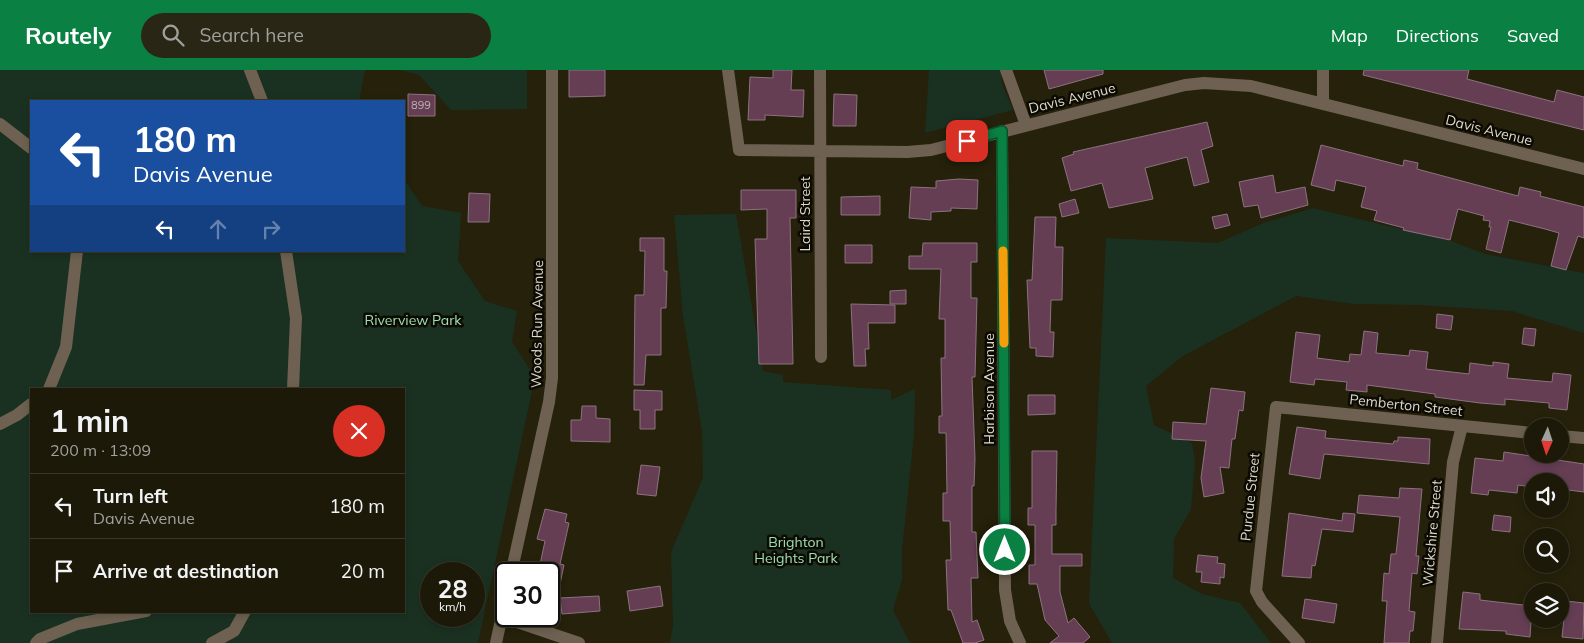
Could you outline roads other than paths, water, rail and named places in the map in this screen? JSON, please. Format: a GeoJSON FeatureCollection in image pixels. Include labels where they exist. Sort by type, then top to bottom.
{"type":"FeatureCollection","features":[{"type":"Feature","properties":{"kind":"street"},"geometry":{"type":"LineString","coordinates":[[250,70],[262,100]]}},
{"type":"Feature","properties":{"kind":"street","name":"Woods Run Avenue"},"geometry":{"type":"LineString","coordinates":[[514,562],[551,392],[552,70]]}},
{"type":"Feature","properties":{"kind":"street","name":"Davis Avenue"},"geometry":{"type":"LineString","coordinates":[[728,70],[739,150],[923,151],[1185,85],[1204,83],[1251,86],[1584,169]]}},
{"type":"Feature","properties":{"kind":"street","name":"Laird Street"},"geometry":{"type":"LineString","coordinates":[[820,70],[821,357]]}},
{"type":"Feature","properties":{"kind":"street"},"geometry":{"type":"LineString","coordinates":[[1006,70],[1026,125]]}},
{"type":"Feature","properties":{"kind":"street"},"geometry":{"type":"LineString","coordinates":[[1323,70],[1323,104]]}},
{"type":"Feature","properties":{"kind":"street"},"geometry":{"type":"LineString","coordinates":[[0,124],[30,147]]}},
{"type":"Feature","properties":{"kind":"street","name":"Harbison Avenue"},"geometry":{"type":"LineString","coordinates":[[1002,131],[1005,590],[1010,622],[1020,643]]}},
{"type":"Feature","properties":{"kind":"street"},"geometry":{"type":"LineString","coordinates":[[49,388],[66,346],[77,252]]}},
{"type":"Feature","properties":{"kind":"street"},"geometry":{"type":"LineString","coordinates":[[286,252],[296,318],[293,388]]}},
{"type":"Feature","properties":{"kind":"street"},"geometry":{"type":"LineString","coordinates":[[0,424],[17,415],[30,405]]}},
{"type":"Feature","properties":{"kind":"street","name":"Pemberton Street"},"geometry":{"type":"LineString","coordinates":[[1276,407],[1524,432]]}},
{"type":"Feature","properties":{"kind":"street","name":"Purdue Street"},"geometry":{"type":"LineString","coordinates":[[1276,407],[1256,591],[1262,602],[1299,643]]}},
{"type":"Feature","properties":{"kind":"street","name":"Wickshire Street"},"geometry":{"type":"LineString","coordinates":[[1437,643],[1453,462],[1462,426]]}},
{"type":"Feature","properties":{"kind":"street"},"geometry":{"type":"LineString","coordinates":[[1569,437],[1584,438]]}},
{"type":"Feature","properties":{"kind":"street"},"geometry":{"type":"LineString","coordinates":[[36,643],[40,639],[77,624],[135,613]]}},
{"type":"Feature","properties":{"kind":"street"},"geometry":{"type":"LineString","coordinates":[[212,643],[234,631],[244,613]]}},
{"type":"Feature","properties":{"kind":"street"},"geometry":{"type":"LineString","coordinates":[[496,643],[500,627]]}},
{"type":"Feature","properties":{"kind":"street"},"geometry":{"type":"LineString","coordinates":[[532,627],[579,643]]}},
{"type":"Feature","properties":{"kind":"park label","name":"Riverview Park"},"geometry":{"type":"Point","coordinates":[413,320]}},
{"type":"Feature","properties":{"kind":"park label","name":"Brighton Heights Park"},"geometry":{"type":"Point","coordinates":[796,550]}}]}
